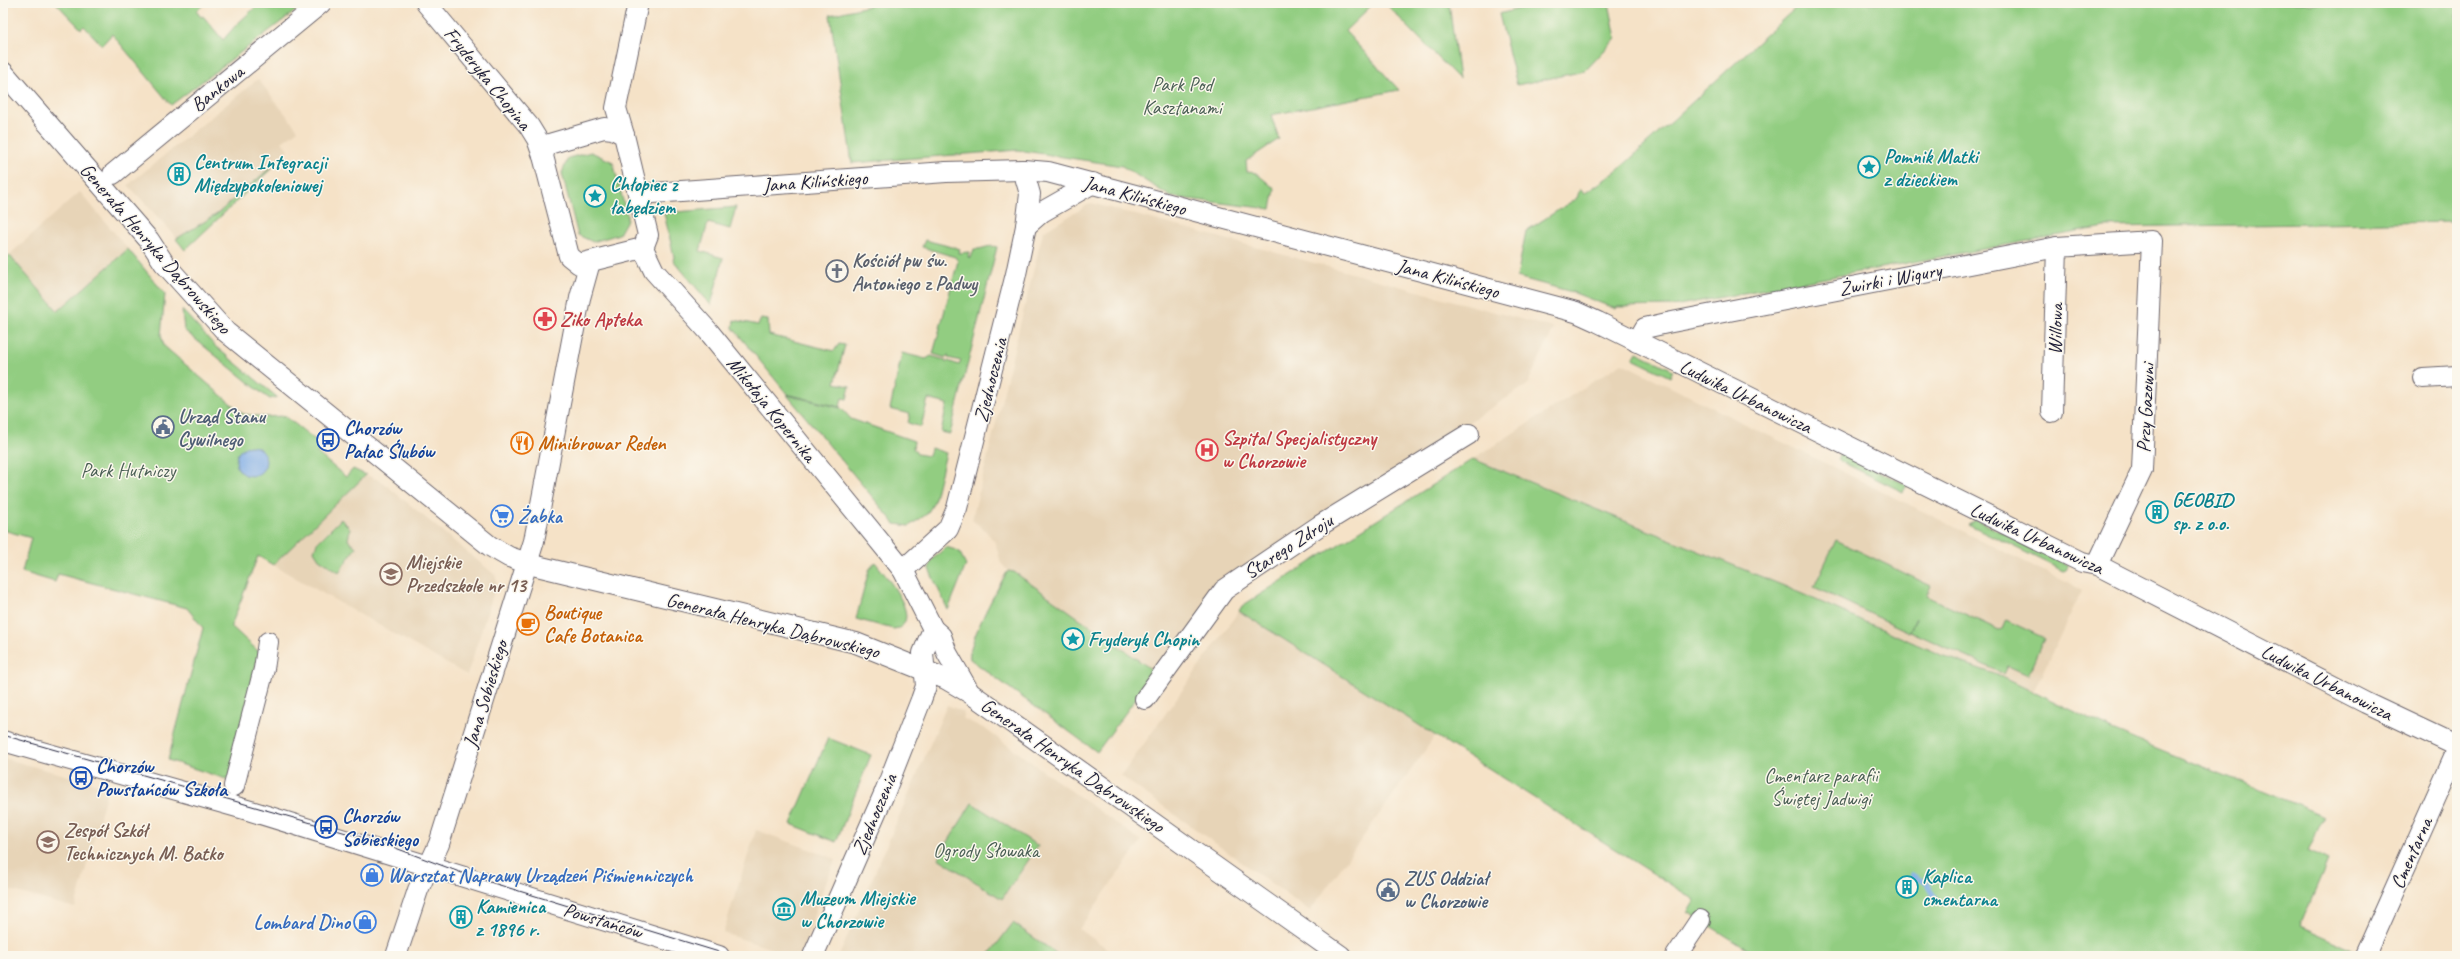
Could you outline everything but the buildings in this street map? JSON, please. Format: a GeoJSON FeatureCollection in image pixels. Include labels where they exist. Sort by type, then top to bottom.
{"type":"FeatureCollection","features":[{"type":"Feature","properties":{"kind":"street","name":"Bankowa"},"geometry":{"type":"LineString","coordinates":[[113,174],[321,3]]}},
{"type":"Feature","properties":{"kind":"street","name":"Fryderyka Chopina"},"geometry":{"type":"LineString","coordinates":[[426,3],[529,126],[537,139],[543,156],[569,256],[579,264],[590,262]]}},
{"type":"Feature","properties":{"kind":"street"},"geometry":{"type":"LineString","coordinates":[[590,262],[643,248],[648,235],[639,194],[616,108],[638,3]]}},
{"type":"Feature","properties":{"kind":"street","name":"Generała Henryka Dąbrowskiego"},"geometry":{"type":"LineString","coordinates":[[3,72],[149,240],[164,263],[226,332],[482,540],[499,552],[527,563],[783,627],[839,638],[886,653],[950,680],[1341,956]]}},
{"type":"Feature","properties":{"kind":"street"},"geometry":{"type":"LineString","coordinates":[[543,156],[549,144],[604,128],[613,129],[624,136]]}},
{"type":"Feature","properties":{"kind":"street","name":"Jana Kilińskiego"},"geometry":{"type":"LineString","coordinates":[[639,194],[946,172],[1023,170],[1048,172],[1576,312],[1616,331]]}},
{"type":"Feature","properties":{"kind":"street","name":"Zjednoczenia"},"geometry":{"type":"LineString","coordinates":[[903,570],[943,533],[953,519],[1014,282],[1026,226],[1030,194],[1023,170]]}},
{"type":"Feature","properties":{"kind":"street"},"geometry":{"type":"LineString","coordinates":[[1026,226],[1042,212],[1093,183]]}},
{"type":"Feature","properties":{"kind":"street","name":"Żwirki i Wigury"},"geometry":{"type":"LineString","coordinates":[[1637,342],[1645,328],[1667,322],[2058,247],[2152,241]]}},
{"type":"Feature","properties":{"kind":"street","name":"Przy Gazowni"},"geometry":{"type":"LineString","coordinates":[[2097,565],[2142,470],[2152,241]]}},
{"type":"Feature","properties":{"kind":"street","name":"Willowa"},"geometry":{"type":"LineString","coordinates":[[2052,412],[2058,247]]}},
{"type":"Feature","properties":{"kind":"street","name":"Mikołaja Kopernika"},"geometry":{"type":"LineString","coordinates":[[643,248],[654,271],[709,332],[903,570],[933,629],[941,636],[947,653],[970,693]]}},
{"type":"Feature","properties":{"kind":"street","name":"Jana Sobieskiego"},"geometry":{"type":"LineString","coordinates":[[396,956],[428,865],[442,834],[534,541],[580,298],[590,262]]}},
{"type":"Feature","properties":{"kind":"street","name":"Ludwika Urbanowicza"},"geometry":{"type":"LineString","coordinates":[[1616,331],[2082,562],[2097,565],[2366,703],[2457,746]]}},
{"type":"Feature","properties":{"kind":"street"},"geometry":{"type":"LineString","coordinates":[[2423,378],[2457,376]]}},
{"type":"Feature","properties":{"kind":"street","name":"Starego Zdroju"},"geometry":{"type":"LineString","coordinates":[[1145,699],[1224,590],[1313,530],[1468,434]]}},
{"type":"Feature","properties":{"kind":"street","name":"Zjednoczenia"},"geometry":{"type":"LineString","coordinates":[[813,956],[884,794],[921,700],[926,686],[926,670],[923,653],[933,629]]}},
{"type":"Feature","properties":{"kind":"street"},"geometry":{"type":"LineString","coordinates":[[234,786],[264,669],[268,642]]}},
{"type":"Feature","properties":{"kind":"street","name":"Powstańców"},"geometry":{"type":"LineString","coordinates":[[3,741],[170,787],[428,865],[719,956]]}},
{"type":"Feature","properties":{"kind":"street","name":"Cmentarna"},"geometry":{"type":"LineString","coordinates":[[2365,956],[2457,750]]}},
{"type":"Feature","properties":{"kind":"street"},"geometry":{"type":"LineString","coordinates":[[1676,956],[1700,920]]}},
{"type":"Feature","properties":{"kind":"shaded area","name":"Centrum Integracji Międzypokoleniowej"},"geometry":{"type":"Polygon","coordinates":[[[258,79],[298,130],[282,142],[288,149],[275,162],[276,164],[185,250],[170,230],[128,185],[258,79]]]}},
{"type":"Feature","properties":{"kind":"shaded area"},"geometry":{"type":"Polygon","coordinates":[[[80,192],[128,249],[58,311],[9,255],[80,192]]]}},
{"type":"Feature","properties":{"kind":"shaded area","name":"Szpital Specjalistyczny w Chorzowie"},"geometry":{"type":"Polygon","coordinates":[[[1091,203],[1554,328],[1527,385],[1267,551],[1155,672],[1014,572],[1008,571],[1001,563],[995,542],[984,529],[972,520],[1043,232],[1091,203]]]}},
{"type":"Feature","properties":{"kind":"shaded area"},"geometry":{"type":"Polygon","coordinates":[[[1622,363],[2082,590],[2033,692],[2000,676],[1941,655],[1784,586],[1473,459],[1622,363]]]}},
{"type":"Feature","properties":{"kind":"shaded area","name":"Miejskie Przedszkole nr 13"},"geometry":{"type":"Polygon","coordinates":[[[366,475],[381,481],[495,575],[497,582],[467,675],[273,565],[366,475]]]}},
{"type":"Feature","properties":{"kind":"shaded area"},"geometry":{"type":"Polygon","coordinates":[[[1239,611],[1436,735],[1310,911],[1121,776],[1239,611]]]}},
{"type":"Feature","properties":{"kind":"shaded area"},"geometry":{"type":"Polygon","coordinates":[[[947,705],[964,712],[962,718],[985,729],[1141,841],[1079,929],[1118,956],[839,956],[947,705]]]}},
{"type":"Feature","properties":{"kind":"shaded area","name":"Zespół Szkół Technicznych M. Batko"},"geometry":{"type":"Polygon","coordinates":[[[3,758],[108,787],[75,908],[3,888],[3,758]]]}},
{"type":"Feature","properties":{"kind":"shaded area"},"geometry":{"type":"Polygon","coordinates":[[[756,830],[836,859],[818,901],[802,956],[794,956],[723,933],[756,830]]]}},
{"type":"Feature","properties":{"kind":"green space"},"geometry":{"type":"Polygon","coordinates":[[[56,3],[206,3],[196,11],[201,17],[203,16],[223,40],[236,25],[260,3],[267,8],[274,3],[306,3],[171,105],[112,34],[102,45],[84,26],[81,29],[56,3]]]}},
{"type":"Feature","properties":{"kind":"green space","name":"Park Pod Kasztanami"},"geometry":{"type":"Polygon","coordinates":[[[881,3],[1374,3],[1345,31],[1399,90],[1271,115],[1279,139],[1246,161],[1247,172],[1256,173],[1275,189],[1271,209],[1171,197],[1122,166],[1018,150],[852,163],[830,15],[881,3]]]}},
{"type":"Feature","properties":{"kind":"green space"},"geometry":{"type":"Polygon","coordinates":[[[1385,3],[1449,3],[1459,79],[1385,3]]]}},
{"type":"Feature","properties":{"kind":"green space"},"geometry":{"type":"Polygon","coordinates":[[[1541,3],[1609,3],[1616,38],[1585,71],[1517,85],[1499,14],[1541,3]]]}},
{"type":"Feature","properties":{"kind":"green space"},"geometry":{"type":"Polygon","coordinates":[[[1801,3],[2457,3],[2457,222],[2104,227],[1673,306],[1617,307],[1616,309],[1572,292],[1517,277],[1526,231],[1577,198],[1580,189],[1584,194],[1617,171],[1801,3]]]}},
{"type":"Feature","properties":{"kind":"green space"},"geometry":{"type":"Polygon","coordinates":[[[591,152],[613,162],[627,216],[627,220],[619,234],[593,242],[578,235],[562,173],[568,158],[591,152]]]}},
{"type":"Feature","properties":{"kind":"green space"},"geometry":{"type":"Polygon","coordinates":[[[276,163],[185,250],[176,239],[217,214],[276,163]]]}},
{"type":"Feature","properties":{"kind":"green space"},"geometry":{"type":"Polygon","coordinates":[[[736,207],[730,229],[708,223],[700,251],[723,258],[711,305],[673,260],[674,257],[664,213],[736,207]]]}},
{"type":"Feature","properties":{"kind":"green space"},"geometry":{"type":"Polygon","coordinates":[[[925,240],[960,249],[959,253],[969,252],[968,257],[971,258],[974,249],[991,246],[997,247],[950,434],[941,432],[947,404],[928,399],[921,427],[908,423],[910,414],[890,409],[902,353],[926,359],[931,356],[945,360],[946,363],[948,361],[959,365],[961,361],[948,358],[948,355],[946,358],[933,354],[958,261],[955,257],[922,247],[925,240]]]}},
{"type":"Feature","properties":{"kind":"green space","name":"Park Hutniczy"},"geometry":{"type":"Polygon","coordinates":[[[128,249],[165,294],[161,335],[164,346],[243,414],[265,417],[285,416],[323,446],[317,453],[346,477],[353,469],[366,475],[273,565],[258,556],[231,626],[259,652],[229,780],[168,760],[203,628],[187,608],[58,574],[55,582],[22,572],[31,538],[3,530],[3,260],[9,255],[58,311],[128,249]]]}},
{"type":"Feature","properties":{"kind":"green space"},"geometry":{"type":"Polygon","coordinates":[[[182,310],[216,347],[277,397],[270,399],[264,395],[184,330],[182,310]]]}},
{"type":"Feature","properties":{"kind":"green space"},"geometry":{"type":"Polygon","coordinates":[[[761,319],[768,320],[769,335],[834,351],[839,344],[845,345],[835,383],[850,386],[847,399],[842,398],[840,407],[787,394],[733,328],[734,320],[758,325],[761,319]]]}},
{"type":"Feature","properties":{"kind":"green space"},"geometry":{"type":"Polygon","coordinates":[[[1637,352],[1673,370],[1670,377],[1633,359],[1637,352]]]}},
{"type":"Feature","properties":{"kind":"green space"},"geometry":{"type":"Polygon","coordinates":[[[787,395],[841,408],[851,419],[914,441],[913,448],[917,454],[929,456],[931,448],[946,453],[934,502],[927,514],[909,526],[895,524],[787,395]]]}},
{"type":"Feature","properties":{"kind":"green space"},"geometry":{"type":"Polygon","coordinates":[[[1841,453],[1907,485],[1903,492],[1838,460],[1841,453]]]}},
{"type":"Feature","properties":{"kind":"green space","name":"Cmentarz parafii Świętej Jadwigi"},"geometry":{"type":"Polygon","coordinates":[[[1473,459],[1784,586],[1941,655],[2000,676],[2112,730],[2324,816],[2308,851],[2328,861],[2300,926],[2352,949],[2349,956],[1758,956],[1688,912],[1695,900],[1239,611],[1242,606],[1473,459]]]}},
{"type":"Feature","properties":{"kind":"green space"},"geometry":{"type":"Polygon","coordinates":[[[341,519],[350,528],[348,540],[356,547],[339,572],[319,559],[314,551],[317,543],[341,519]]]}},
{"type":"Feature","properties":{"kind":"green space"},"geometry":{"type":"Polygon","coordinates":[[[1976,520],[2069,565],[2066,570],[2063,571],[1968,524],[1976,520]]]}},
{"type":"Feature","properties":{"kind":"green space"},"geometry":{"type":"Polygon","coordinates":[[[1836,540],[1931,586],[1926,596],[1999,630],[2002,629],[2006,620],[2044,638],[2028,675],[2008,666],[2004,674],[1910,631],[1916,618],[1909,632],[1814,587],[1836,540]]]}},
{"type":"Feature","properties":{"kind":"green space"},"geometry":{"type":"Polygon","coordinates":[[[946,547],[959,551],[966,565],[948,610],[929,569],[931,561],[946,547]]]}},
{"type":"Feature","properties":{"kind":"green space"},"geometry":{"type":"Polygon","coordinates":[[[875,562],[899,595],[903,605],[906,614],[905,622],[899,628],[893,629],[856,619],[869,570],[875,562]]]}},
{"type":"Feature","properties":{"kind":"green space"},"geometry":{"type":"Polygon","coordinates":[[[1008,571],[1014,572],[1155,672],[1097,752],[970,659],[970,652],[978,629],[991,601],[1008,571]]]}},
{"type":"Feature","properties":{"kind":"green space"},"geometry":{"type":"Polygon","coordinates":[[[828,738],[871,755],[836,842],[791,824],[828,738]]]}},
{"type":"Feature","properties":{"kind":"green space","name":"Ogrody Słowaka"},"geometry":{"type":"Polygon","coordinates":[[[972,803],[1038,846],[1002,899],[938,858],[972,803]]]}},
{"type":"Feature","properties":{"kind":"green space"},"geometry":{"type":"Polygon","coordinates":[[[1013,923],[1060,956],[988,956],[1013,923]]]}},
{"type":"Feature","properties":{"kind":"water"},"geometry":{"type":"Polygon","coordinates":[[[251,446],[257,447],[265,455],[265,467],[257,475],[251,476],[245,475],[237,467],[236,461],[237,455],[245,447],[251,446]]]}},
{"type":"Feature","properties":{"kind":"waterway"},"geometry":{"type":"LineString","coordinates":[[1912,875],[1927,884],[1934,897]]}},
{"type":"Feature","properties":{"kind":"tram line"},"geometry":{"type":"LineString","coordinates":[[3,735],[385,844],[470,876],[732,956]]}},
{"type":"Feature","properties":{"kind":"place","name":"Pomnik Matki z dzieckiem"},"geometry":{"type":"Point","coordinates":[1869,167]}},
{"type":"Feature","properties":{"kind":"place","name":"Centrum Integracji Międzypokoleniowej"},"geometry":{"type":"Point","coordinates":[179,174]}},
{"type":"Feature","properties":{"kind":"place","name":"Chłopiec z łabędziem"},"geometry":{"type":"Point","coordinates":[595,196]}},
{"type":"Feature","properties":{"kind":"place","name":"Kościół pw św. Antoniego z Padwy"},"geometry":{"type":"Point","coordinates":[837,271]}},
{"type":"Feature","properties":{"kind":"place","name":"Ziko Apteka"},"geometry":{"type":"Point","coordinates":[545,319]}},
{"type":"Feature","properties":{"kind":"place","name":"Urząd Stanu Cywilnego"},"geometry":{"type":"Point","coordinates":[163,427]}},
{"type":"Feature","properties":{"kind":"place","name":"Chorzów Pałac Ślubów"},"geometry":{"type":"Point","coordinates":[328,440]}},
{"type":"Feature","properties":{"kind":"place","name":"Minibrowar Reden"},"geometry":{"type":"Point","coordinates":[522,443]}},
{"type":"Feature","properties":{"kind":"place","name":"Szpital Specjalistyczny w Chorzowie"},"geometry":{"type":"Point","coordinates":[1207,450]}},
{"type":"Feature","properties":{"kind":"place","name":"GEOBID sp. z o.o."},"geometry":{"type":"Point","coordinates":[2157,512]}},
{"type":"Feature","properties":{"kind":"place","name":"Żabka"},"geometry":{"type":"Point","coordinates":[502,516]}},
{"type":"Feature","properties":{"kind":"place","name":"Miejskie Przedszkole nr 13"},"geometry":{"type":"Point","coordinates":[391,574]}},
{"type":"Feature","properties":{"kind":"place","name":"Boutique Cafe Botanica"},"geometry":{"type":"Point","coordinates":[528,624]}},
{"type":"Feature","properties":{"kind":"place","name":"Fryderyk Chopin"},"geometry":{"type":"Point","coordinates":[1073,639]}},
{"type":"Feature","properties":{"kind":"place","name":"Chorzów Powstańców Szkoła"},"geometry":{"type":"Point","coordinates":[81,778]}},
{"type":"Feature","properties":{"kind":"place","name":"Chorzów Sobieskiego"},"geometry":{"type":"Point","coordinates":[326,827]}},
{"type":"Feature","properties":{"kind":"place","name":"Zespół Szkół Technicznych M. Batko"},"geometry":{"type":"Point","coordinates":[48,842]}},
{"type":"Feature","properties":{"kind":"place","name":"Warsztat Naprawy Urządzeń Piśmienniczych"},"geometry":{"type":"Point","coordinates":[372,875]}},
{"type":"Feature","properties":{"kind":"place","name":"Kaplica cmentarna"},"geometry":{"type":"Point","coordinates":[1907,887]}},
{"type":"Feature","properties":{"kind":"place","name":"ZUS Oddział w Chorzowie"},"geometry":{"type":"Point","coordinates":[1388,890]}},
{"type":"Feature","properties":{"kind":"place","name":"Muzeum Miejskie w Chorzowie"},"geometry":{"type":"Point","coordinates":[784,909]}},
{"type":"Feature","properties":{"kind":"place","name":"Kamienica z 1896 r."},"geometry":{"type":"Point","coordinates":[461,917]}},
{"type":"Feature","properties":{"kind":"place","name":"Lombard Dino"},"geometry":{"type":"Point","coordinates":[365,922]}}]}
